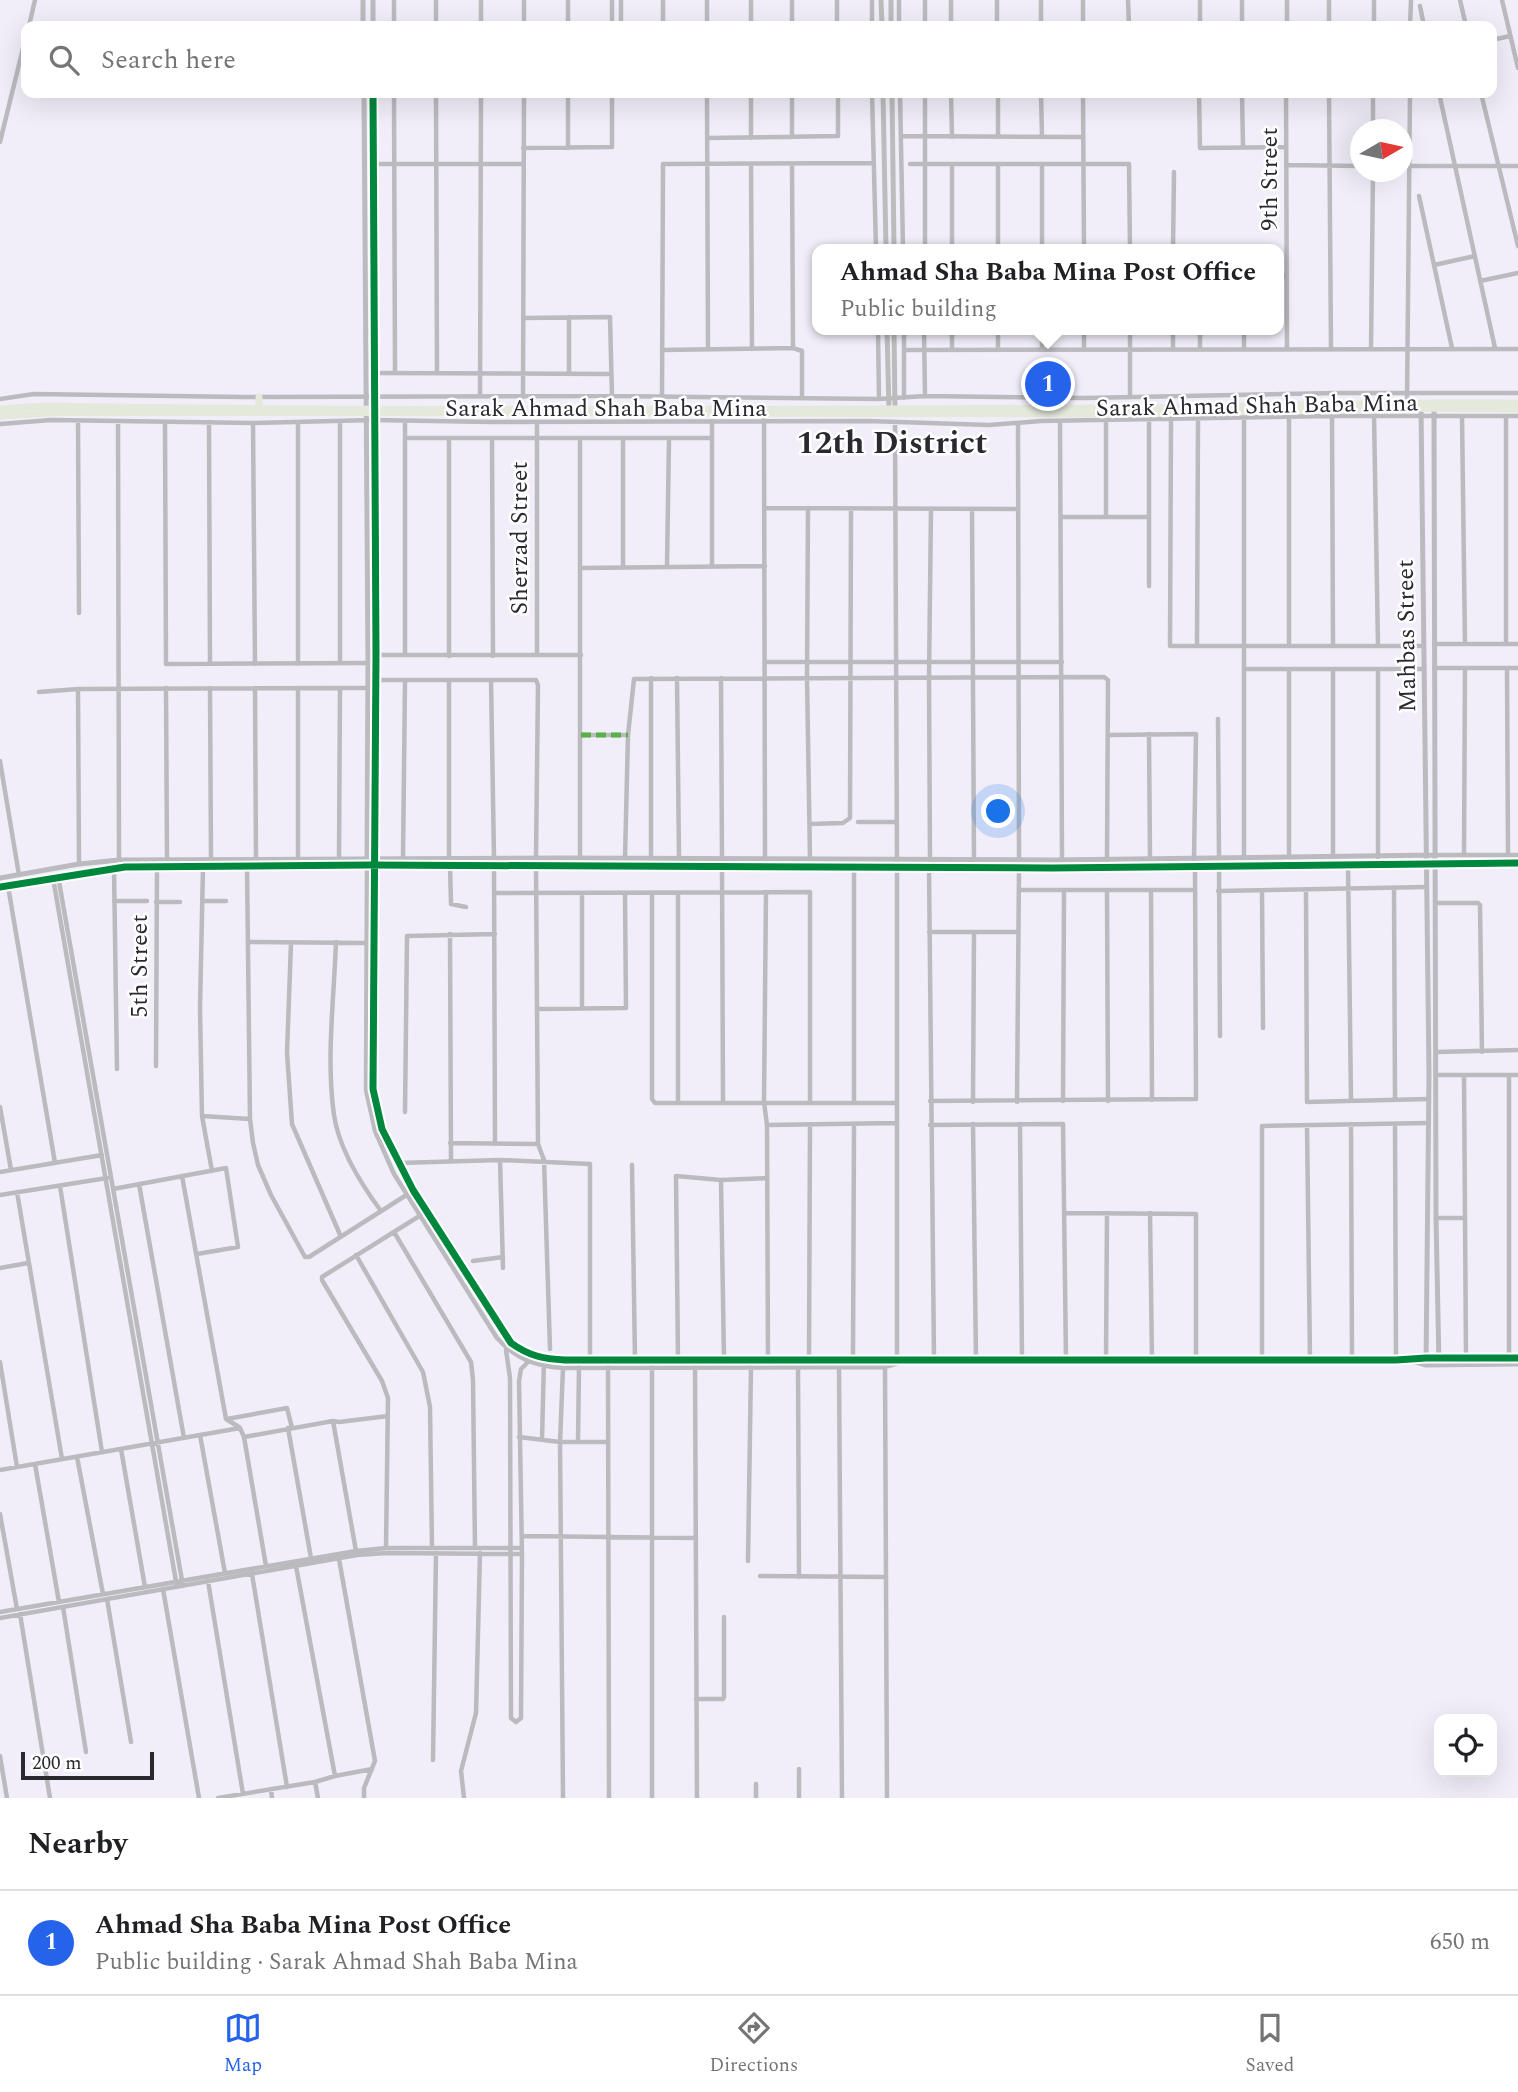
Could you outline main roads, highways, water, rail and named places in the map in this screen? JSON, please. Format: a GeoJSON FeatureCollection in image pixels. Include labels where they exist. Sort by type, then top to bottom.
{"type":"FeatureCollection","features":[{"type":"Feature","properties":{"kind":"highway"},"geometry":{"type":"LineString","coordinates":[[259,397],[259,408]]}},
{"type":"Feature","properties":{"kind":"highway"},"geometry":{"type":"LineString","coordinates":[[0,416],[68,412],[764,418],[893,413],[1202,413],[1407,401],[1421,412],[1518,409]]}},
{"type":"Feature","properties":{"kind":"highway","name":"Sarak Ahmad Shah Baba Mina"},"geometry":{"type":"LineString","coordinates":[[1407,401],[1518,403]]}},
{"type":"Feature","properties":{"kind":"highway"},"geometry":{"type":"LineString","coordinates":[[0,409],[37,406],[259,408],[370,414]]}},
{"type":"Feature","properties":{"kind":"highway","name":"Sarak Ahmad Shah Baba Mina"},"geometry":{"type":"LineString","coordinates":[[370,414],[893,413]]}},
{"type":"Feature","properties":{"kind":"main road"},"geometry":{"type":"LineString","coordinates":[[881,0],[882,21]]}},
{"type":"Feature","properties":{"kind":"main road"},"geometry":{"type":"LineString","coordinates":[[891,0],[891,21]]}},
{"type":"Feature","properties":{"kind":"main road"},"geometry":{"type":"LineString","coordinates":[[883,98],[886,244]]}},
{"type":"Feature","properties":{"kind":"main road"},"geometry":{"type":"LineString","coordinates":[[892,98],[894,244]]}},
{"type":"Feature","properties":{"kind":"main road"},"geometry":{"type":"LineString","coordinates":[[887,335],[893,413]]}},
{"type":"Feature","properties":{"kind":"main road"},"geometry":{"type":"LineString","coordinates":[[892,398],[894,335]]}},
{"type":"Feature","properties":{"kind":"place","name":"Ahmad Sha Baba Mina Post Office"},"geometry":{"type":"Point","coordinates":[1048,384]}},
{"type":"Feature","properties":{"kind":"district","name":"12th District"},"geometry":{"type":"Point","coordinates":[892,442]}}]}
